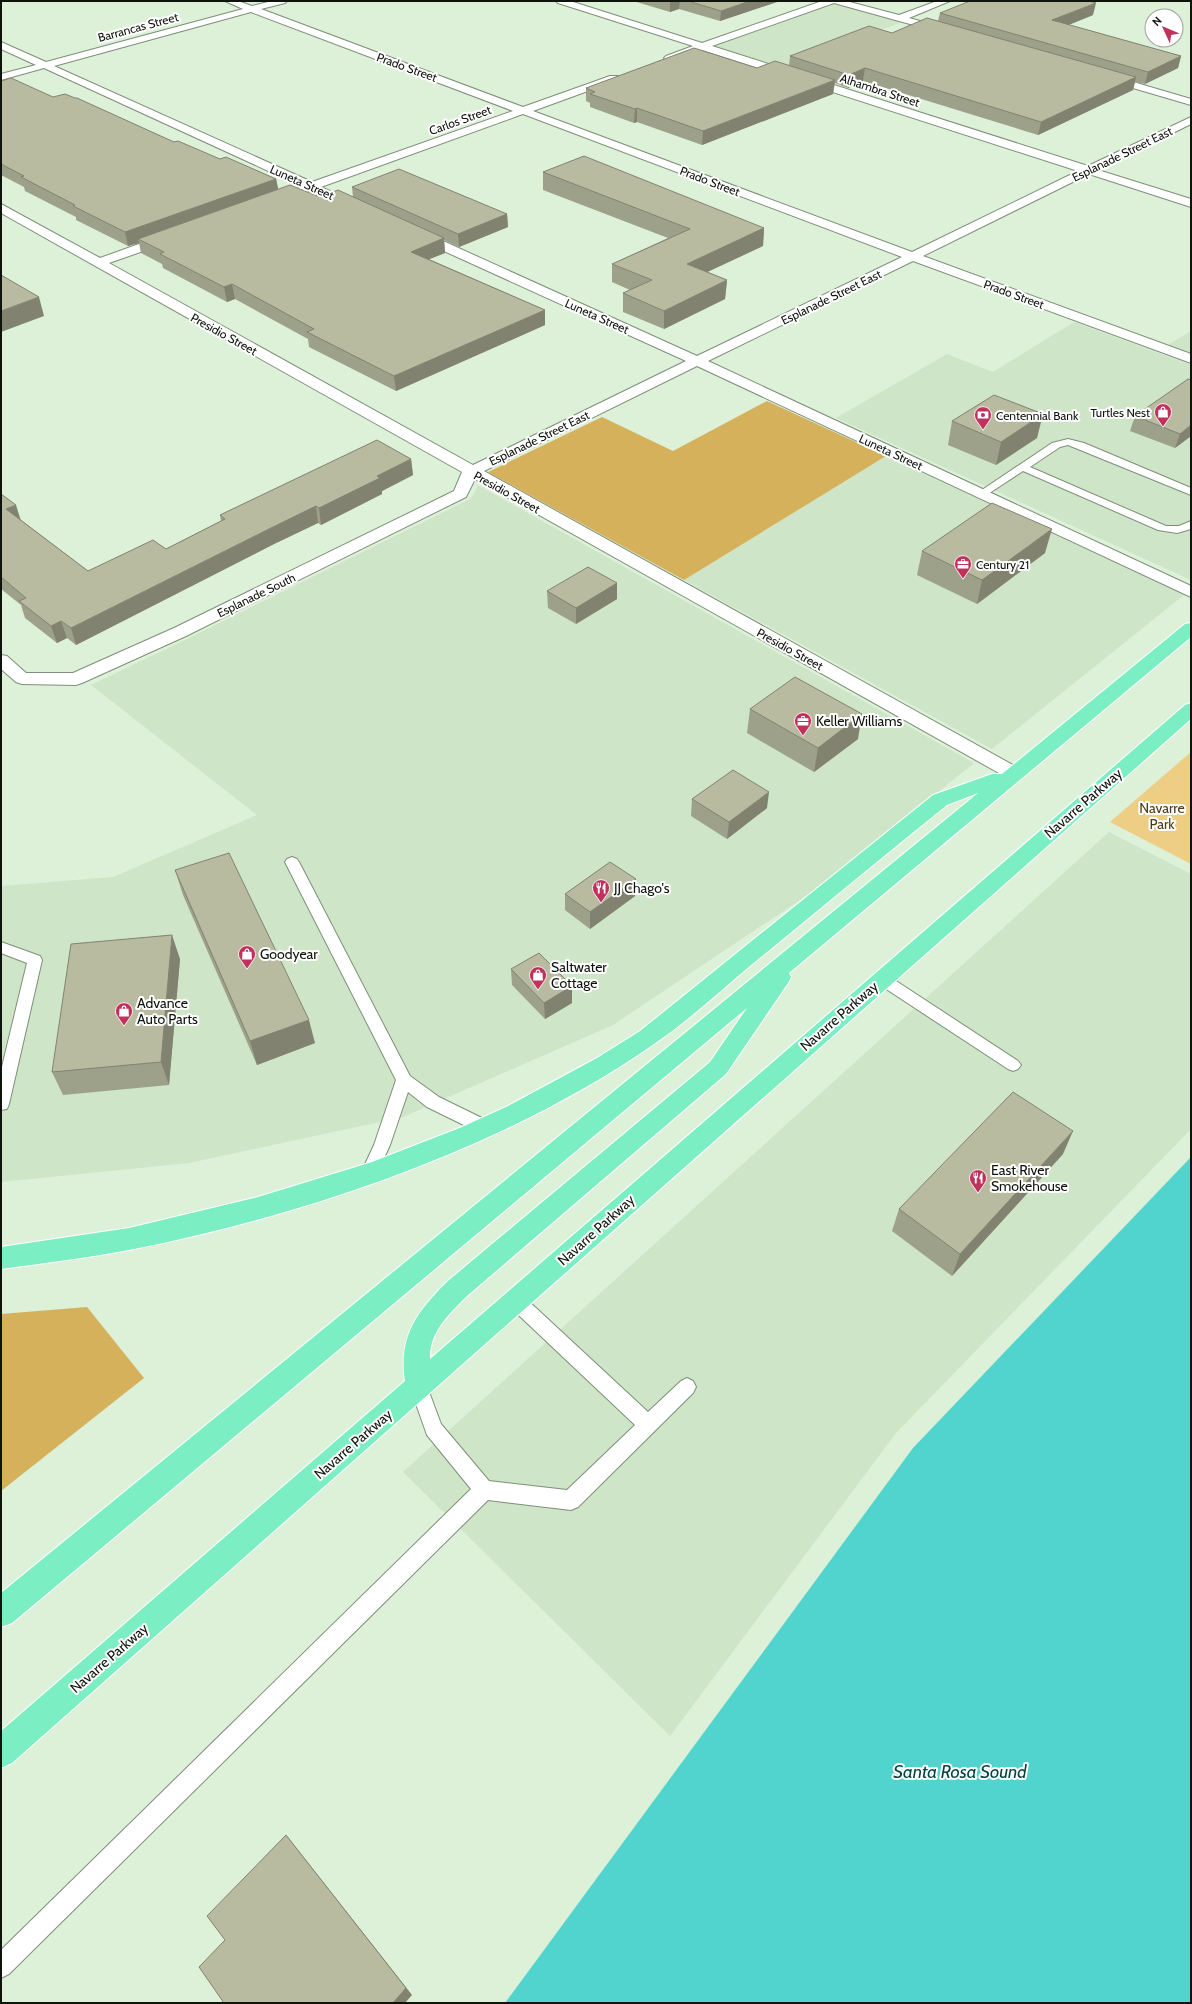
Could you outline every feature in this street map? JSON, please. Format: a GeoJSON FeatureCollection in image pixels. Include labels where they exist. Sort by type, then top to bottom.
{"type":"FeatureCollection","features":[{"type":"Feature","properties":{"kind":"highway"},"geometry":{"type":"LineString","coordinates":[[1,1612],[1013,773],[1191,628]]}},
{"type":"Feature","properties":{"kind":"highway","name":"Navarre Parkway"},"geometry":{"type":"LineString","coordinates":[[1,1752],[419,1387],[1191,708]]}},
{"type":"Feature","properties":{"kind":"highway"},"geometry":{"type":"LineString","coordinates":[[1,1258],[108,1243],[242,1213],[368,1175],[486,1128],[537,1104],[614,1060],[648,1037],[690,1005],[940,800],[1013,773]]}},
{"type":"Feature","properties":{"kind":"highway"},"geometry":{"type":"LineString","coordinates":[[419,1387],[414,1360],[416,1348],[420,1337],[433,1314],[458,1288],[718,1068],[794,956]]}},
{"type":"Feature","properties":{"kind":"street","name":"Prado Street"},"geometry":{"type":"LineString","coordinates":[[230,1],[524,110],[912,257],[1191,359]]}},
{"type":"Feature","properties":{"kind":"street","name":"Barrancas Street"},"geometry":{"type":"LineString","coordinates":[[1,77],[282,1]]}},
{"type":"Feature","properties":{"kind":"street","name":"Alhambra Street"},"geometry":{"type":"LineString","coordinates":[[561,1],[1191,203]]}},
{"type":"Feature","properties":{"kind":"street"},"geometry":{"type":"LineString","coordinates":[[657,63],[831,1]]}},
{"type":"Feature","properties":{"kind":"street"},"geometry":{"type":"LineString","coordinates":[[836,1],[954,34]]}},
{"type":"Feature","properties":{"kind":"street"},"geometry":{"type":"LineString","coordinates":[[900,18],[945,1]]}},
{"type":"Feature","properties":{"kind":"street","name":"Luneta Street"},"geometry":{"type":"LineString","coordinates":[[1,45],[362,210]]}},
{"type":"Feature","properties":{"kind":"street","name":"Carlos Street"},"geometry":{"type":"LineString","coordinates":[[297,192],[628,73]]}},
{"type":"Feature","properties":{"kind":"street"},"geometry":{"type":"LineString","coordinates":[[1099,75],[1191,102]]}},
{"type":"Feature","properties":{"kind":"street","name":"Esplanade Street East"},"geometry":{"type":"LineString","coordinates":[[470,472],[1191,120]]}},
{"type":"Feature","properties":{"kind":"street","name":"Presidio Street"},"geometry":{"type":"LineString","coordinates":[[1,208],[470,472],[1013,773]]}},
{"type":"Feature","properties":{"kind":"street","name":"Luneta Street"},"geometry":{"type":"LineString","coordinates":[[406,230],[698,362],[1191,592]]}},
{"type":"Feature","properties":{"kind":"street"},"geometry":{"type":"LineString","coordinates":[[98,263],[179,234]]}},
{"type":"Feature","properties":{"kind":"street","name":"Esplanade South"},"geometry":{"type":"LineString","coordinates":[[1,660],[22,678],[76,679],[174,635],[461,494],[470,472]]}},
{"type":"Feature","properties":{"kind":"lane"},"geometry":{"type":"LineString","coordinates":[[981,494],[1061,443],[1074,443],[1191,492]]}},
{"type":"Feature","properties":{"kind":"lane"},"geometry":{"type":"LineString","coordinates":[[1022,467],[1162,528],[1176,530],[1185,528],[1191,524]]}},
{"type":"Feature","properties":{"kind":"lane"},"geometry":{"type":"LineString","coordinates":[[292,862],[404,1080],[433,1102],[486,1128]]}},
{"type":"Feature","properties":{"kind":"lane"},"geometry":{"type":"LineString","coordinates":[[1,947],[35,960],[1,1104]]}},
{"type":"Feature","properties":{"kind":"lane"},"geometry":{"type":"LineString","coordinates":[[882,979],[1014,1065]]}},
{"type":"Feature","properties":{"kind":"lane"},"geometry":{"type":"LineString","coordinates":[[368,1175],[382,1145],[404,1080]]}},
{"type":"Feature","properties":{"kind":"lane"},"geometry":{"type":"LineString","coordinates":[[516,1301],[648,1424]]}},
{"type":"Feature","properties":{"kind":"lane"},"geometry":{"type":"LineString","coordinates":[[419,1387],[434,1429],[484,1490],[571,1500],[687,1387]]}},
{"type":"Feature","properties":{"kind":"lane"},"geometry":{"type":"LineString","coordinates":[[1,1966],[484,1490]]}},
{"type":"Feature","properties":{"kind":"shaded area"},"geometry":{"type":"Polygon","coordinates":[[[835,4],[902,22],[781,69],[713,47],[835,4]]]}},
{"type":"Feature","properties":{"kind":"shaded area"},"geometry":{"type":"Polygon","coordinates":[[[1074,322],[1191,365],[1191,580],[836,418],[947,354],[993,372],[1074,322]]]}},
{"type":"Feature","properties":{"kind":"shaded area"},"geometry":{"type":"Polygon","coordinates":[[[1191,331],[1191,354],[1168,345],[1191,331]]]}},
{"type":"Feature","properties":{"kind":"shaded area"},"geometry":{"type":"Polygon","coordinates":[[[767,401],[886,456],[684,580],[488,472],[602,417],[673,451],[767,401]]]}},
{"type":"Feature","properties":{"kind":"shaded area"},"geometry":{"type":"Polygon","coordinates":[[[886,456],[1185,594],[992,749],[684,580],[886,456]]]}},
{"type":"Feature","properties":{"kind":"shaded area"},"geometry":{"type":"Polygon","coordinates":[[[478,485],[974,763],[821,886],[613,1025],[403,1117],[189,1163],[1,1182],[1,886],[113,877],[257,815],[91,685],[470,499],[478,485]]]}},
{"type":"Feature","properties":{"kind":"shaded area"},"geometry":{"type":"Polygon","coordinates":[[[1109,832],[1191,874],[1191,1129],[896,1433],[670,1736],[403,1472],[1109,832]]]}},
{"type":"Feature","properties":{"kind":"shaded area"},"geometry":{"type":"Polygon","coordinates":[[[87,1307],[144,1378],[1,1491],[1,1314],[87,1307]]]}},
{"type":"Feature","properties":{"kind":"green space","name":"Navarre Park"},"geometry":{"type":"Polygon","coordinates":[[[1191,752],[1191,864],[1110,822],[1191,752]]]}},
{"type":"Feature","properties":{"kind":"water","name":"Santa Rosa Sound"},"geometry":{"type":"Polygon","coordinates":[[[1191,1157],[1191,2003],[505,2003],[913,1448],[1191,1157]]]}},
{"type":"Feature","properties":{"kind":"building"},"geometry":{"type":"Polygon","coordinates":[[[688,1],[750,1],[721,11],[688,1]]]}},
{"type":"Feature","properties":{"kind":"building"},"geometry":{"type":"Polygon","coordinates":[[[970,1],[1089,1],[1096,3],[1052,20],[1144,46],[1144,48],[1152,48],[1181,56],[1148,72],[940,13],[970,1]]]}},
{"type":"Feature","properties":{"kind":"building"},"geometry":{"type":"Polygon","coordinates":[[[927,18],[1136,77],[1041,122],[865,68],[849,75],[790,56],[869,26],[892,33],[927,18]]]}},
{"type":"Feature","properties":{"kind":"building"},"geometry":{"type":"Polygon","coordinates":[[[694,48],[757,68],[775,61],[835,80],[703,131],[637,108],[635,109],[590,94],[595,92],[586,88],[694,48]]]}},
{"type":"Feature","properties":{"kind":"building"},"geometry":{"type":"Polygon","coordinates":[[[11,78],[53,97],[65,94],[77,98],[174,142],[178,141],[220,159],[226,157],[276,179],[125,232],[73,206],[75,205],[21,177],[24,176],[1,164],[1,81],[11,78]]]}},
{"type":"Feature","properties":{"kind":"building"},"geometry":{"type":"Polygon","coordinates":[[[584,156],[764,228],[687,264],[727,280],[664,311],[623,293],[652,280],[612,264],[690,229],[543,172],[584,156]]]}},
{"type":"Feature","properties":{"kind":"building"},"geometry":{"type":"Polygon","coordinates":[[[399,169],[507,214],[458,234],[352,187],[399,169]]]}},
{"type":"Feature","properties":{"kind":"building"},"geometry":{"type":"Polygon","coordinates":[[[290,185],[320,197],[338,190],[444,238],[411,252],[545,310],[394,376],[307,332],[314,329],[232,284],[224,287],[160,254],[164,252],[138,239],[290,185]]]}},
{"type":"Feature","properties":{"kind":"building"},"geometry":{"type":"Polygon","coordinates":[[[1,275],[39,297],[1,311],[1,275]]]}},
{"type":"Feature","properties":{"kind":"building"},"geometry":{"type":"Polygon","coordinates":[[[1188,379],[1191,380],[1191,425],[1180,434],[1135,416],[1188,379]]]}},
{"type":"Feature","properties":{"kind":"building"},"geometry":{"type":"Polygon","coordinates":[[[994,395],[1043,414],[1001,442],[952,421],[994,395]]]}},
{"type":"Feature","properties":{"kind":"building"},"geometry":{"type":"Polygon","coordinates":[[[377,440],[411,459],[377,476],[380,478],[319,508],[316,506],[71,628],[61,621],[51,626],[19,601],[26,598],[1,577],[1,494],[16,505],[6,509],[88,571],[153,540],[166,549],[225,519],[220,515],[377,440]]]}},
{"type":"Feature","properties":{"kind":"building"},"geometry":{"type":"Polygon","coordinates":[[[992,503],[1052,529],[982,580],[922,551],[992,503]]]}},
{"type":"Feature","properties":{"kind":"building"},"geometry":{"type":"Polygon","coordinates":[[[588,567],[617,583],[576,608],[547,591],[588,567]]]}},
{"type":"Feature","properties":{"kind":"building"},"geometry":{"type":"Polygon","coordinates":[[[795,677],[862,714],[818,748],[750,709],[795,677]]]}},
{"type":"Feature","properties":{"kind":"building"},"geometry":{"type":"Polygon","coordinates":[[[733,770],[769,792],[729,822],[692,799],[733,770]]]}},
{"type":"Feature","properties":{"kind":"building","name":"Goodyear"},"geometry":{"type":"Polygon","coordinates":[[[229,853],[309,1020],[250,1041],[175,870],[229,853]]]}},
{"type":"Feature","properties":{"kind":"building"},"geometry":{"type":"Polygon","coordinates":[[[610,862],[636,879],[590,912],[565,894],[610,862]]]}},
{"type":"Feature","properties":{"kind":"building","name":"Advance Auto Parts"},"geometry":{"type":"Polygon","coordinates":[[[172,935],[161,1062],[52,1072],[71,944],[172,935]]]}},
{"type":"Feature","properties":{"kind":"building"},"geometry":{"type":"Polygon","coordinates":[[[539,953],[572,986],[544,1003],[511,969],[539,953]]]}},
{"type":"Feature","properties":{"kind":"building","name":"East River Smokehouse"},"geometry":{"type":"Polygon","coordinates":[[[1013,1092],[1073,1131],[960,1254],[899,1209],[1013,1092]]]}},
{"type":"Feature","properties":{"kind":"building"},"geometry":{"type":"Polygon","coordinates":[[[286,1835],[406,1988],[393,2003],[224,2003],[199,1967],[225,1940],[207,1916],[286,1835]]]}},
{"type":"Feature","properties":{"kind":"place","name":"Turtles Nest"},"geometry":{"type":"Point","coordinates":[1163,427]}},
{"type":"Feature","properties":{"kind":"place","name":"Centennial Bank"},"geometry":{"type":"Point","coordinates":[983,430]}},
{"type":"Feature","properties":{"kind":"place","name":"Century 21"},"geometry":{"type":"Point","coordinates":[963,579]}},
{"type":"Feature","properties":{"kind":"place","name":"Keller Williams"},"geometry":{"type":"Point","coordinates":[803,736]}},
{"type":"Feature","properties":{"kind":"place","name":"JJ Chago's"},"geometry":{"type":"Point","coordinates":[601,903]}},
{"type":"Feature","properties":{"kind":"place","name":"Goodyear"},"geometry":{"type":"Point","coordinates":[247,969]}},
{"type":"Feature","properties":{"kind":"place","name":"Saltwater Cottage"},"geometry":{"type":"Point","coordinates":[538,990]}},
{"type":"Feature","properties":{"kind":"place","name":"Advance Auto Parts"},"geometry":{"type":"Point","coordinates":[124,1026]}},
{"type":"Feature","properties":{"kind":"place","name":"East River Smokehouse"},"geometry":{"type":"Point","coordinates":[978,1193]}}]}
